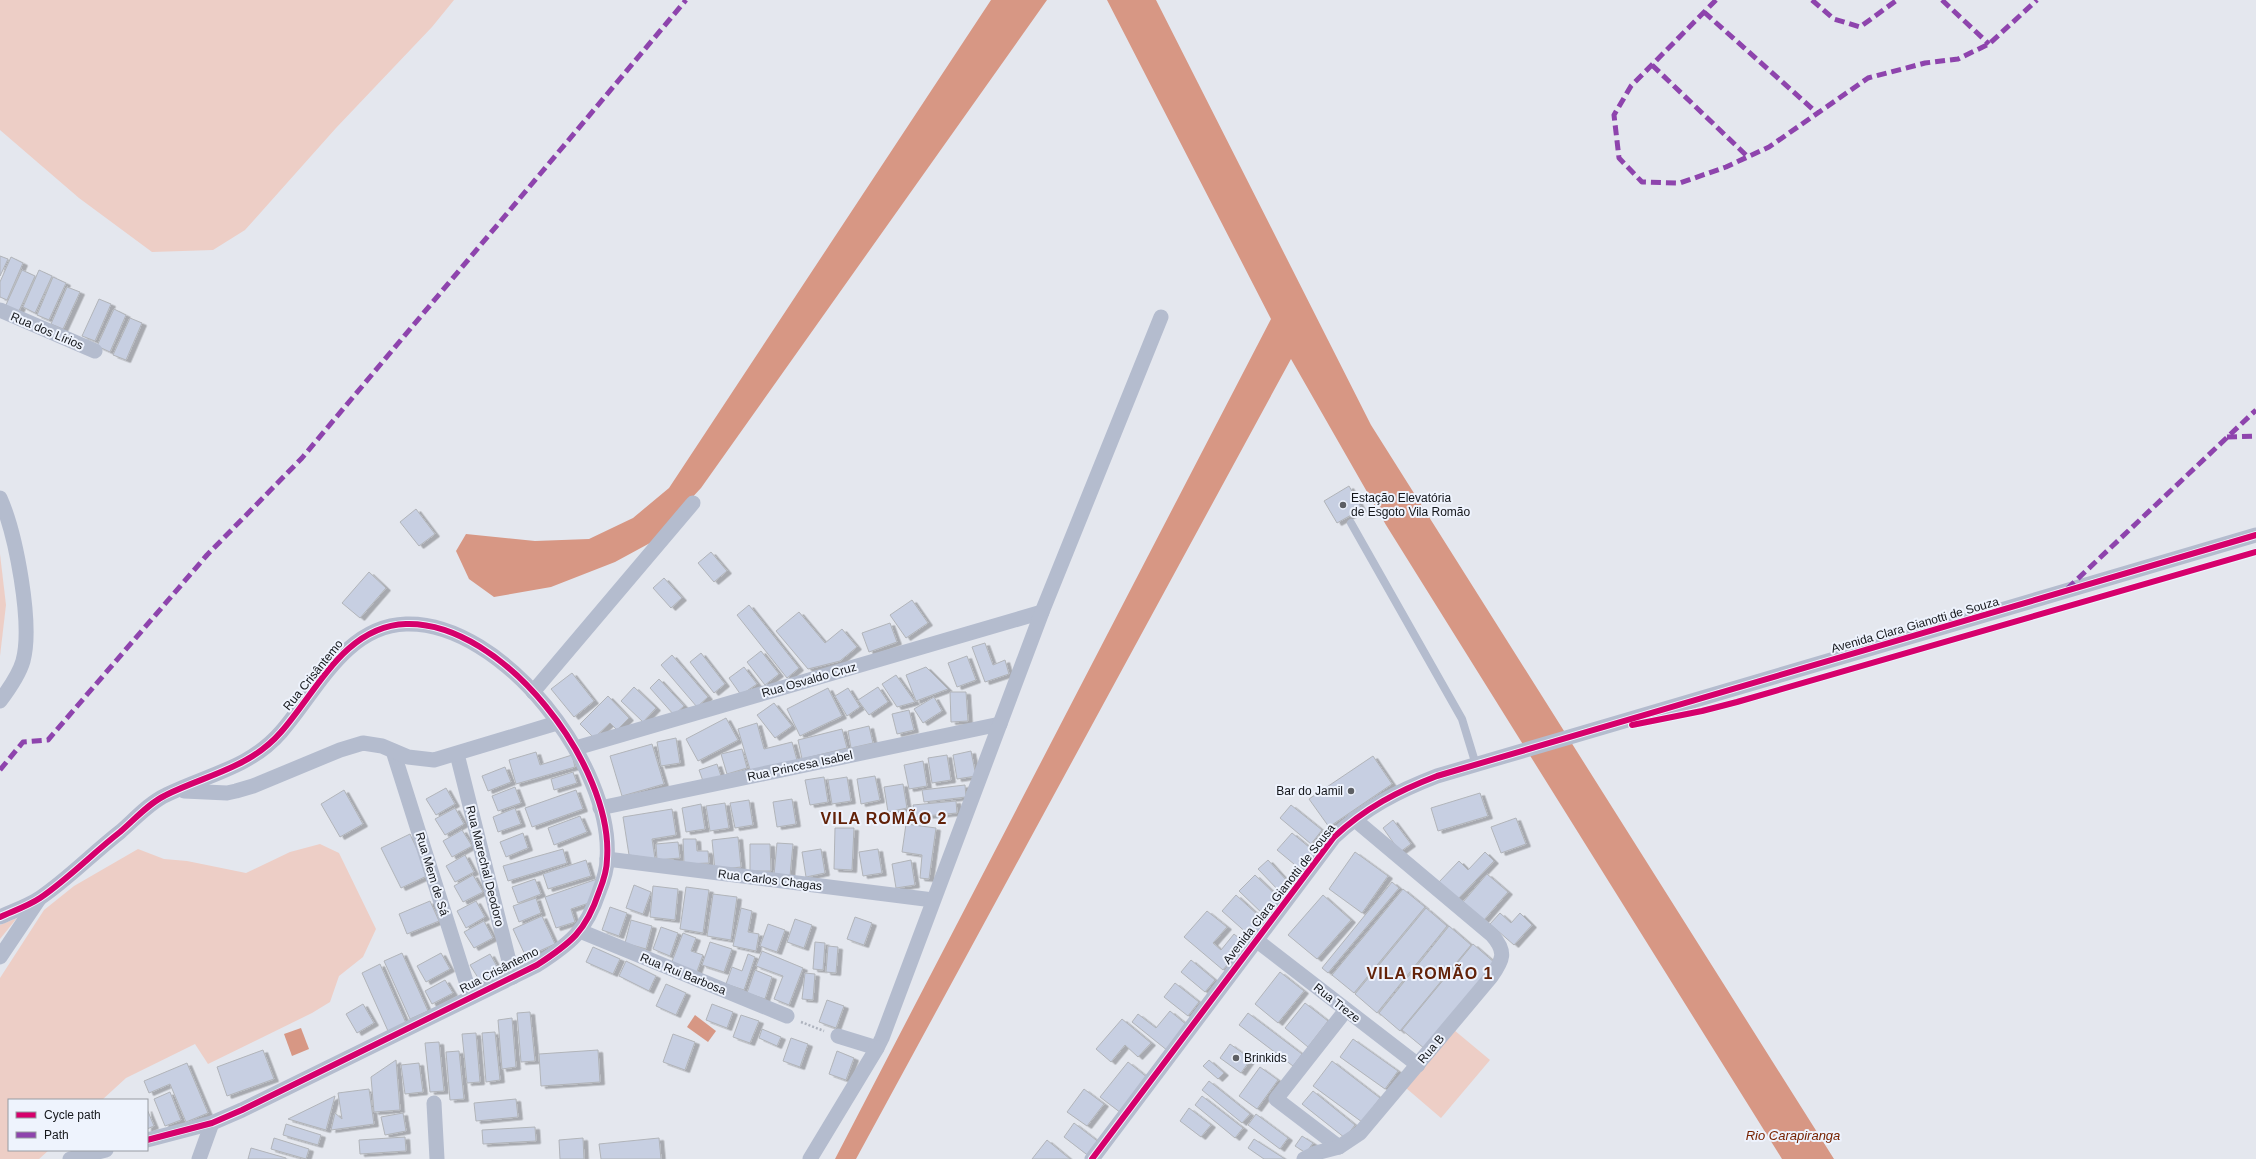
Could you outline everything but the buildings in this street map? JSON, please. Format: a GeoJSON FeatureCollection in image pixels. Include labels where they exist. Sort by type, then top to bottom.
{"type":"FeatureCollection","features":[{"type":"Feature","properties":{"kind":"street","name":"Rua dos Lírios"},"geometry":{"type":"LineString","coordinates":[[0,310],[95,351]]}},
{"type":"Feature","properties":{"kind":"street"},"geometry":{"type":"LineString","coordinates":[[810,1159],[877,1048],[894,1010],[933,900],[1042,612],[1161,318]]}},
{"type":"Feature","properties":{"kind":"street"},"geometry":{"type":"LineString","coordinates":[[0,498],[11,532],[27,620],[23,662],[0,701]]}},
{"type":"Feature","properties":{"kind":"street"},"geometry":{"type":"LineString","coordinates":[[533,692],[692,503]]}},
{"type":"Feature","properties":{"kind":"street","name":"Avenida Clara Gianotti de Souza"},"geometry":{"type":"LineString","coordinates":[[1580,735],[2256,535]]}},
{"type":"Feature","properties":{"kind":"street","name":"Rua Osvaldo Cruz"},"geometry":{"type":"LineString","coordinates":[[576,748],[1042,612]]}},
{"type":"Feature","properties":{"kind":"street","name":"Rua Crisântemo"},"geometry":{"type":"LineString","coordinates":[[0,917],[39,898],[164,796],[236,767],[251,759],[280,734],[348,648],[372,631],[388,626],[407,624],[429,625],[458,635],[494,655],[515,672],[533,692],[576,748],[591,781],[605,825],[607,859],[601,887],[592,914],[580,931],[556,953],[513,977],[212,1123],[148,1140]]}},
{"type":"Feature","properties":{"kind":"street"},"geometry":{"type":"LineString","coordinates":[[164,796],[188,790],[216,793],[236,791],[253,786],[340,750],[363,743],[382,746],[420,760],[434,760],[558,723]]}},
{"type":"Feature","properties":{"kind":"street","name":"Rua Princesa Isabel"},"geometry":{"type":"LineString","coordinates":[[600,808],[1000,724]]}},
{"type":"Feature","properties":{"kind":"street","name":"Avenida Clara Gianotti de Sousa"},"geometry":{"type":"LineString","coordinates":[[1096,1158],[1256,940],[1334,837],[1354,819],[1382,800],[1414,785],[1476,765],[1580,735]]}},
{"type":"Feature","properties":{"kind":"street","name":"Rua Mem de Sá"},"geometry":{"type":"LineString","coordinates":[[393,751],[470,997]]}},
{"type":"Feature","properties":{"kind":"street","name":"Rua Marechal Deodoro"},"geometry":{"type":"LineString","coordinates":[[457,754],[513,977]]}},
{"type":"Feature","properties":{"kind":"street","name":"Rua B"},"geometry":{"type":"LineString","coordinates":[[1345,1144],[1360,1133],[1491,977],[1501,959],[1502,951],[1499,943],[1492,935],[1354,819]]}},
{"type":"Feature","properties":{"kind":"street","name":"Rua Carlos Chagas"},"geometry":{"type":"LineString","coordinates":[[607,859],[933,900]]}},
{"type":"Feature","properties":{"kind":"street","name":"Rua Crisântemo"},"geometry":{"type":"LineString","coordinates":[[0,957],[39,898]]}},
{"type":"Feature","properties":{"kind":"street","name":"Rua Rui Barbosa"},"geometry":{"type":"LineString","coordinates":[[580,931],[787,1016]]}},
{"type":"Feature","properties":{"kind":"street","name":"Rua Treze"},"geometry":{"type":"LineString","coordinates":[[1256,940],[1418,1065]]}},
{"type":"Feature","properties":{"kind":"street"},"geometry":{"type":"LineString","coordinates":[[1345,1144],[1276,1099],[1346,1010]]}},
{"type":"Feature","properties":{"kind":"street"},"geometry":{"type":"LineString","coordinates":[[838,1036],[877,1048]]}},
{"type":"Feature","properties":{"kind":"street"},"geometry":{"type":"LineString","coordinates":[[434,1103],[437,1159]]}},
{"type":"Feature","properties":{"kind":"street"},"geometry":{"type":"LineString","coordinates":[[199,1159],[212,1123]]}},
{"type":"Feature","properties":{"kind":"street"},"geometry":{"type":"LineString","coordinates":[[1304,1159],[1316,1153],[1345,1144]]}},
{"type":"Feature","properties":{"kind":"street"},"geometry":{"type":"LineString","coordinates":[[70,1159],[102,1151]]}},
{"type":"Feature","properties":{"kind":"lane"},"geometry":{"type":"LineString","coordinates":[[1351,523],[1462,719],[1476,765]]}},
{"type":"Feature","properties":{"kind":"path"},"geometry":{"type":"LineString","coordinates":[[787,1016],[838,1036]]}},
{"type":"Feature","properties":{"kind":"shaded area"},"geometry":{"type":"Polygon","coordinates":[[[0,0],[454,0],[432,27],[336,128],[245,230],[213,250],[152,252],[79,198],[0,130],[0,0]]]}},
{"type":"Feature","properties":{"kind":"shaded area"},"geometry":{"type":"Polygon","coordinates":[[[0,554],[6,605],[0,656],[0,554]]]}},
{"type":"Feature","properties":{"kind":"shaded area"},"geometry":{"type":"Polygon","coordinates":[[[320,844],[339,853],[376,929],[363,957],[339,976],[330,1002],[312,1013],[208,1064],[195,1044],[126,1078],[103,1099],[8,1099],[8,1151],[48,1151],[39,1159],[0,1159],[0,978],[44,910],[74,886],[138,849],[164,859],[187,861],[246,873],[290,852],[320,844]]]}},
{"type":"Feature","properties":{"kind":"shaded area"},"geometry":{"type":"Polygon","coordinates":[[[17,918],[0,939],[0,925],[17,918]]]}},
{"type":"Feature","properties":{"kind":"shaded area"},"geometry":{"type":"Polygon","coordinates":[[[1454,1030],[1490,1060],[1441,1118],[1406,1088],[1454,1030]]]}},
{"type":"Feature","properties":{"kind":"water"},"geometry":{"type":"Polygon","coordinates":[[[991,0],[1047,0],[701,488],[650,543],[615,562],[551,587],[494,597],[469,579],[456,551],[466,534],[535,541],[589,539],[633,518],[669,488],[991,0]]]}},
{"type":"Feature","properties":{"kind":"water","name":"Rio Carapiranga"},"geometry":{"type":"Polygon","coordinates":[[[1107,0],[1156,0],[1371,425],[1834,1159],[1782,1159],[1386,525],[1291,359],[856,1159],[835,1159],[1271,319],[1107,0]]]}},
{"type":"Feature","properties":{"kind":"water"},"geometry":{"type":"Polygon","coordinates":[[[695,1015],[716,1031],[708,1042],[687,1027],[695,1015]]]}},
{"type":"Feature","properties":{"kind":"water"},"geometry":{"type":"Polygon","coordinates":[[[301,1028],[309,1049],[292,1056],[284,1034],[301,1028]]]}},
{"type":"Feature","properties":{"kind":"marked path"},"geometry":{"type":"LineString","coordinates":[[0,770],[23,742],[48,740],[207,555],[302,458],[686,0]]}},
{"type":"Feature","properties":{"kind":"marked path"},"geometry":{"type":"LineString","coordinates":[[1716,0],[1631,86],[1614,115],[1619,158],[1642,182],[1680,183],[1726,167],[1769,147],[1868,78],[1925,63],[1958,59],[1989,44],[2037,0]]}},
{"type":"Feature","properties":{"kind":"marked path"},"geometry":{"type":"LineString","coordinates":[[1812,0],[1834,19],[1860,27],[1897,0]]}},
{"type":"Feature","properties":{"kind":"marked path"},"geometry":{"type":"LineString","coordinates":[[1942,0],[1989,44]]}},
{"type":"Feature","properties":{"kind":"marked path"},"geometry":{"type":"LineString","coordinates":[[1704,12],[1817,113]]}},
{"type":"Feature","properties":{"kind":"marked path"},"geometry":{"type":"LineString","coordinates":[[1652,65],[1748,157]]}},
{"type":"Feature","properties":{"kind":"marked path"},"geometry":{"type":"LineString","coordinates":[[2067,589],[2256,410]]}},
{"type":"Feature","properties":{"kind":"marked path"},"geometry":{"type":"LineString","coordinates":[[2227,437],[2256,436]]}},
{"type":"Feature","properties":{"kind":"cycle path"},"geometry":{"type":"LineString","coordinates":[[1092,1159],[1334,837],[1358,817],[1395,794],[1437,776],[2256,535]]}},
{"type":"Feature","properties":{"kind":"cycle path"},"geometry":{"type":"LineString","coordinates":[[1632,725],[1702,711],[1737,702],[2256,552]]}},
{"type":"Feature","properties":{"kind":"cycle path"},"geometry":{"type":"LineString","coordinates":[[0,917],[31,904],[50,891],[160,798],[227,770],[256,754],[281,732],[320,680],[349,648],[366,636],[385,628],[406,624],[443,629],[479,647],[514,673],[546,706],[572,743],[592,783],[604,822],[607,859],[602,884],[589,917],[568,943],[537,965],[242,1110],[212,1123],[148,1140]]}},
{"type":"Feature","properties":{"kind":"place","name":"Estação Elevatória de Esgoto Vila Romão"},"geometry":{"type":"Point","coordinates":[1343,505]}},
{"type":"Feature","properties":{"kind":"place","name":"Bar do Jamil"},"geometry":{"type":"Point","coordinates":[1351,791]}},
{"type":"Feature","properties":{"kind":"place","name":"Brinkids"},"geometry":{"type":"Point","coordinates":[1236,1058]}},
{"type":"Feature","properties":{"kind":"district","name":"VILA ROMÃO 2"},"geometry":{"type":"Point","coordinates":[884,818]}},
{"type":"Feature","properties":{"kind":"district","name":"VILA ROMÃO 1"},"geometry":{"type":"Point","coordinates":[1430,973]}}]}
